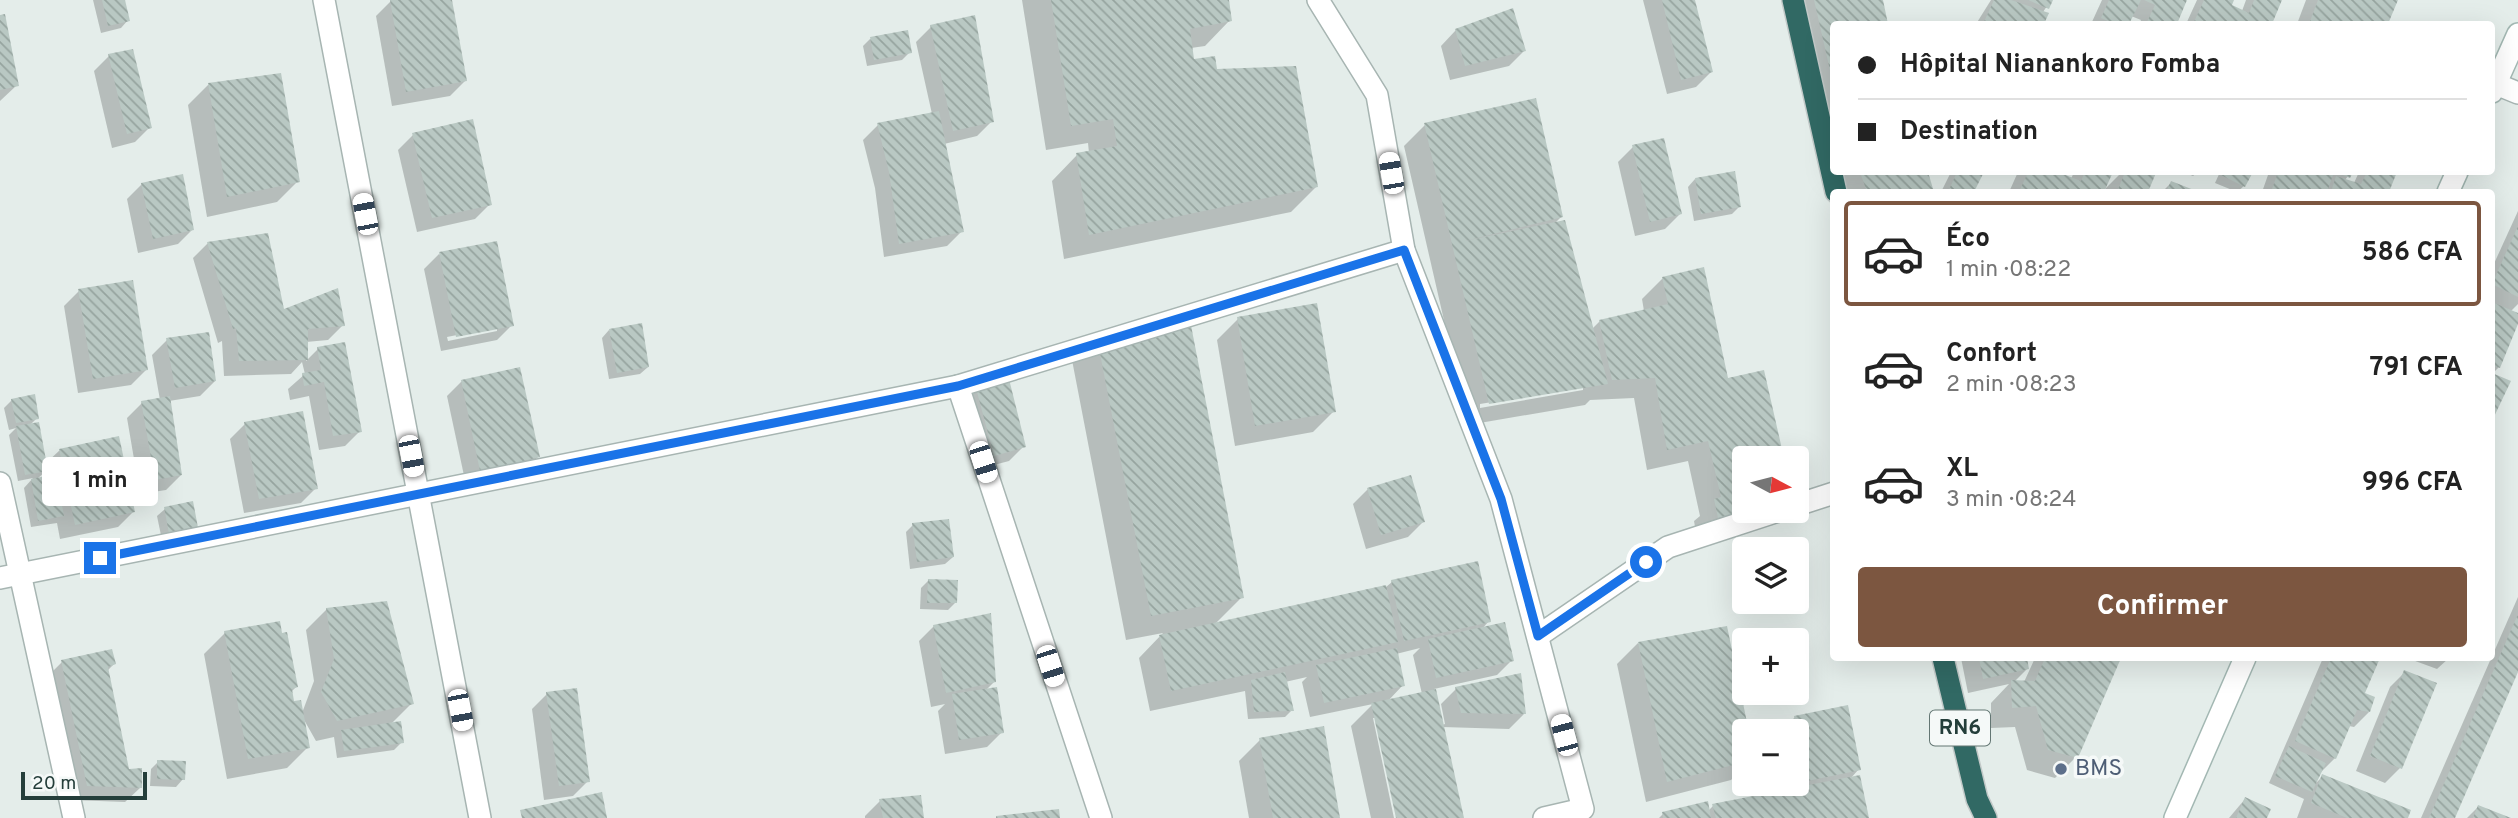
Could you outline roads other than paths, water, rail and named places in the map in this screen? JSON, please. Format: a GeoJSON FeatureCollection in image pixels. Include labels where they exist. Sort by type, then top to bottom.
{"type":"FeatureCollection","features":[{"type":"Feature","properties":{"kind":"highway"},"geometry":{"type":"LineString","coordinates":[[1793,0],[1830,165]]}},
{"type":"Feature","properties":{"kind":"highway","name":"RN6"},"geometry":{"type":"LineString","coordinates":[[1944,661],[1980,812]]}},
{"type":"Feature","properties":{"kind":"street"},"geometry":{"type":"LineString","coordinates":[[324,0],[480,818]]}},
{"type":"Feature","properties":{"kind":"street"},"geometry":{"type":"LineString","coordinates":[[1318,0],[1377,95],[1404,250],[1501,499],[1583,809],[1545,818]]}},
{"type":"Feature","properties":{"kind":"street"},"geometry":{"type":"LineString","coordinates":[[2495,86],[2518,34]]}},
{"type":"Feature","properties":{"kind":"street"},"geometry":{"type":"LineString","coordinates":[[2495,88],[2518,93]]}},
{"type":"Feature","properties":{"kind":"street"},"geometry":{"type":"LineString","coordinates":[[10,576],[958,386],[1404,250]]}},
{"type":"Feature","properties":{"kind":"street"},"geometry":{"type":"LineString","coordinates":[[958,386],[1101,818]]}},
{"type":"Feature","properties":{"kind":"street"},"geometry":{"type":"LineString","coordinates":[[0,483],[10,576],[74,818]]}},
{"type":"Feature","properties":{"kind":"street"},"geometry":{"type":"LineString","coordinates":[[1810,500],[1830,493]]}},
{"type":"Feature","properties":{"kind":"street"},"geometry":{"type":"LineString","coordinates":[[1538,636],[1668,547],[1741,523]]}},
{"type":"Feature","properties":{"kind":"street"},"geometry":{"type":"LineString","coordinates":[[2175,818],[2244,661]]}},
{"type":"Feature","properties":{"kind":"place","name":"BMS"},"geometry":{"type":"Point","coordinates":[2061,769]}}]}
